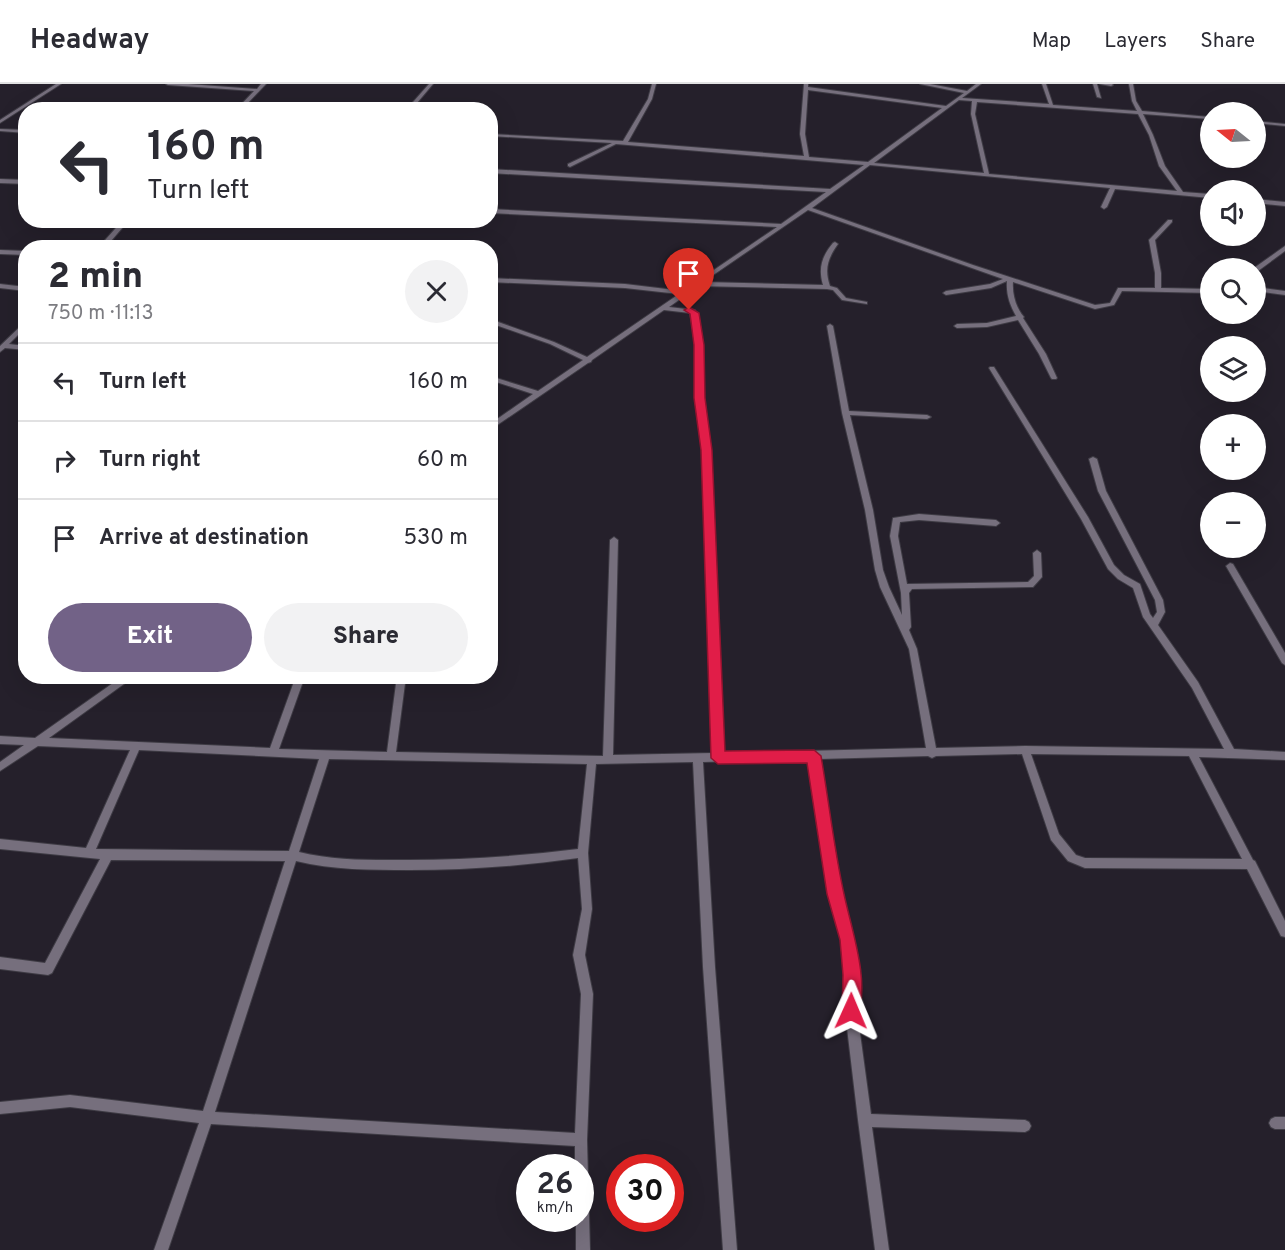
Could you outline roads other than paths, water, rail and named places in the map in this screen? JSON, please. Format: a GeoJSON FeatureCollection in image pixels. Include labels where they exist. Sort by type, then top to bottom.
{"type":"FeatureCollection","features":[{"type":"Feature","properties":{"kind":"street"},"geometry":{"type":"LineString","coordinates":[[31,102],[59,84]]}},
{"type":"Feature","properties":{"kind":"street"},"geometry":{"type":"LineString","coordinates":[[168,84],[257,90]]}},
{"type":"Feature","properties":{"kind":"street"},"geometry":{"type":"LineString","coordinates":[[246,102],[264,84]]}},
{"type":"Feature","properties":{"kind":"street"},"geometry":{"type":"LineString","coordinates":[[415,102],[431,84]]}},
{"type":"Feature","properties":{"kind":"street"},"geometry":{"type":"LineString","coordinates":[[570,165],[622,143],[650,99],[654,84]]}},
{"type":"Feature","properties":{"kind":"street"},"geometry":{"type":"LineString","coordinates":[[922,84],[967,92]]}},
{"type":"Feature","properties":{"kind":"street"},"geometry":{"type":"LineString","coordinates":[[498,422],[665,308],[733,256],[870,164],[979,84]]}},
{"type":"Feature","properties":{"kind":"street"},"geometry":{"type":"LineString","coordinates":[[1044,84],[1051,104]]}},
{"type":"Feature","properties":{"kind":"street"},"geometry":{"type":"LineString","coordinates":[[1095,84],[1098,87],[1099,96]]}},
{"type":"Feature","properties":{"kind":"street"},"geometry":{"type":"LineString","coordinates":[[1102,84],[1111,85]]}},
{"type":"Feature","properties":{"kind":"street"},"geometry":{"type":"LineString","coordinates":[[1131,84],[1139,113],[1151,135],[1162,166],[1181,193]]}},
{"type":"Feature","properties":{"kind":"street"},"geometry":{"type":"LineString","coordinates":[[807,158],[804,153],[806,86],[946,107]]}},
{"type":"Feature","properties":{"kind":"street"},"geometry":{"type":"LineString","coordinates":[[958,99],[1051,104],[1200,117]]}},
{"type":"Feature","properties":{"kind":"street"},"geometry":{"type":"LineString","coordinates":[[975,100],[973,114],[987,176]]}},
{"type":"Feature","properties":{"kind":"street"},"geometry":{"type":"LineString","coordinates":[[0,122],[18,110]]}},
{"type":"Feature","properties":{"kind":"street"},"geometry":{"type":"LineString","coordinates":[[1266,123],[1285,125]]}},
{"type":"Feature","properties":{"kind":"street"},"geometry":{"type":"LineString","coordinates":[[0,130],[18,131]]}},
{"type":"Feature","properties":{"kind":"street"},"geometry":{"type":"LineString","coordinates":[[498,135],[807,158],[1200,195]]}},
{"type":"Feature","properties":{"kind":"street"},"geometry":{"type":"LineString","coordinates":[[498,171],[830,191]]}},
{"type":"Feature","properties":{"kind":"street"},"geometry":{"type":"LineString","coordinates":[[0,181],[18,182]]}},
{"type":"Feature","properties":{"kind":"street"},"geometry":{"type":"LineString","coordinates":[[1104,207],[1114,186]]}},
{"type":"Feature","properties":{"kind":"street"},"geometry":{"type":"LineString","coordinates":[[1266,202],[1285,204]]}},
{"type":"Feature","properties":{"kind":"street"},"geometry":{"type":"LineString","coordinates":[[807,208],[1095,307],[1112,304],[1120,289],[1200,291]]}},
{"type":"Feature","properties":{"kind":"street"},"geometry":{"type":"LineString","coordinates":[[498,211],[780,225]]}},
{"type":"Feature","properties":{"kind":"street"},"geometry":{"type":"LineString","coordinates":[[1158,289],[1158,273],[1152,240],[1170,221]]}},
{"type":"Feature","properties":{"kind":"street"},"geometry":{"type":"LineString","coordinates":[[108,240],[120,228]]}},
{"type":"Feature","properties":{"kind":"street"},"geometry":{"type":"LineString","coordinates":[[827,287],[823,264],[825,257],[835,244]]}},
{"type":"Feature","properties":{"kind":"street"},"geometry":{"type":"LineString","coordinates":[[1266,262],[1285,248]]}},
{"type":"Feature","properties":{"kind":"street"},"geometry":{"type":"LineString","coordinates":[[0,252],[18,253]]}},
{"type":"Feature","properties":{"kind":"street"},"geometry":{"type":"LineString","coordinates":[[946,293],[991,286],[1010,278]]}},
{"type":"Feature","properties":{"kind":"street"},"geometry":{"type":"LineString","coordinates":[[1010,278],[1009,295],[1047,361],[1054,378]]}},
{"type":"Feature","properties":{"kind":"street"},"geometry":{"type":"LineString","coordinates":[[498,280],[626,286],[687,292]]}},
{"type":"Feature","properties":{"kind":"street"},"geometry":{"type":"LineString","coordinates":[[698,284],[827,287],[835,289],[844,299],[865,303]]}},
{"type":"Feature","properties":{"kind":"street"},"geometry":{"type":"LineString","coordinates":[[0,286],[18,288]]}},
{"type":"Feature","properties":{"kind":"street"},"geometry":{"type":"LineString","coordinates":[[1266,290],[1285,293]]}},
{"type":"Feature","properties":{"kind":"street"},"geometry":{"type":"LineString","coordinates":[[665,308],[693,311],[699,345],[699,398],[706,450],[718,758]]}},
{"type":"Feature","properties":{"kind":"street"},"geometry":{"type":"LineString","coordinates":[[957,326],[987,325],[1021,317]]}},
{"type":"Feature","properties":{"kind":"street"},"geometry":{"type":"LineString","coordinates":[[498,324],[552,343],[589,361]]}},
{"type":"Feature","properties":{"kind":"street"},"geometry":{"type":"LineString","coordinates":[[830,326],[846,413],[870,512],[880,576],[894,609],[908,633]]}},
{"type":"Feature","properties":{"kind":"street"},"geometry":{"type":"LineString","coordinates":[[2,348],[18,332]]}},
{"type":"Feature","properties":{"kind":"street"},"geometry":{"type":"LineString","coordinates":[[0,338],[11,339]]}},
{"type":"Feature","properties":{"kind":"street"},"geometry":{"type":"LineString","coordinates":[[2,348],[18,348]]}},
{"type":"Feature","properties":{"kind":"street"},"geometry":{"type":"LineString","coordinates":[[992,368],[1085,519],[1111,567],[1121,577],[1137,586],[1142,608],[1195,685],[1231,753]]}},
{"type":"Feature","properties":{"kind":"street"},"geometry":{"type":"LineString","coordinates":[[498,381],[539,394]]}},
{"type":"Feature","properties":{"kind":"street"},"geometry":{"type":"LineString","coordinates":[[846,413],[927,417]]}},
{"type":"Feature","properties":{"kind":"street"},"geometry":{"type":"LineString","coordinates":[[1094,459],[1102,491],[1159,600],[1161,612],[1153,625]]}},
{"type":"Feature","properties":{"kind":"street"},"geometry":{"type":"LineString","coordinates":[[932,754],[908,633],[894,536],[896,520],[919,517],[996,523]]}},
{"type":"Feature","properties":{"kind":"street"},"geometry":{"type":"LineString","coordinates":[[608,760],[614,540]]}},
{"type":"Feature","properties":{"kind":"street"},"geometry":{"type":"LineString","coordinates":[[904,593],[910,586],[928,584],[1030,585],[1038,577],[1037,553]]}},
{"type":"Feature","properties":{"kind":"street"},"geometry":{"type":"LineString","coordinates":[[1230,566],[1285,661]]}},
{"type":"Feature","properties":{"kind":"street"},"geometry":{"type":"LineString","coordinates":[[0,767],[119,684]]}},
{"type":"Feature","properties":{"kind":"street"},"geometry":{"type":"LineString","coordinates":[[273,752],[299,684]]}},
{"type":"Feature","properties":{"kind":"street"},"geometry":{"type":"LineString","coordinates":[[391,755],[401,684]]}},
{"type":"Feature","properties":{"kind":"street"},"geometry":{"type":"LineString","coordinates":[[0,740],[325,755],[592,760],[932,754],[1025,750],[1285,756]]}},
{"type":"Feature","properties":{"kind":"street"},"geometry":{"type":"LineString","coordinates":[[89,853],[136,747]]}},
{"type":"Feature","properties":{"kind":"street"},"geometry":{"type":"LineString","coordinates":[[1025,750],[1055,837],[1072,858],[1085,863],[1251,864]]}},
{"type":"Feature","properties":{"kind":"street"},"geometry":{"type":"LineString","coordinates":[[1192,753],[1281,916],[1285,932]]}},
{"type":"Feature","properties":{"kind":"street"},"geometry":{"type":"LineString","coordinates":[[161,1250],[294,856],[325,755]]}},
{"type":"Feature","properties":{"kind":"street"},"geometry":{"type":"LineString","coordinates":[[814,756],[836,894],[848,940],[852,975],[851,1011],[882,1250]]}},
{"type":"Feature","properties":{"kind":"street"},"geometry":{"type":"LineString","coordinates":[[698,758],[709,967],[730,1250]]}},
{"type":"Feature","properties":{"kind":"street"},"geometry":{"type":"LineString","coordinates":[[583,1250],[581,1140],[587,994],[579,955],[586,909],[583,854],[592,760]]}},
{"type":"Feature","properties":{"kind":"street"},"geometry":{"type":"LineString","coordinates":[[0,844],[108,855],[294,856],[322,864],[368,866],[463,864],[583,854]]}},
{"type":"Feature","properties":{"kind":"street"},"geometry":{"type":"LineString","coordinates":[[0,963],[48,969],[108,855]]}},
{"type":"Feature","properties":{"kind":"street"},"geometry":{"type":"LineString","coordinates":[[0,1108],[70,1101],[207,1118],[581,1140]]}},
{"type":"Feature","properties":{"kind":"street"},"geometry":{"type":"LineString","coordinates":[[864,1120],[1025,1126]]}}]}
